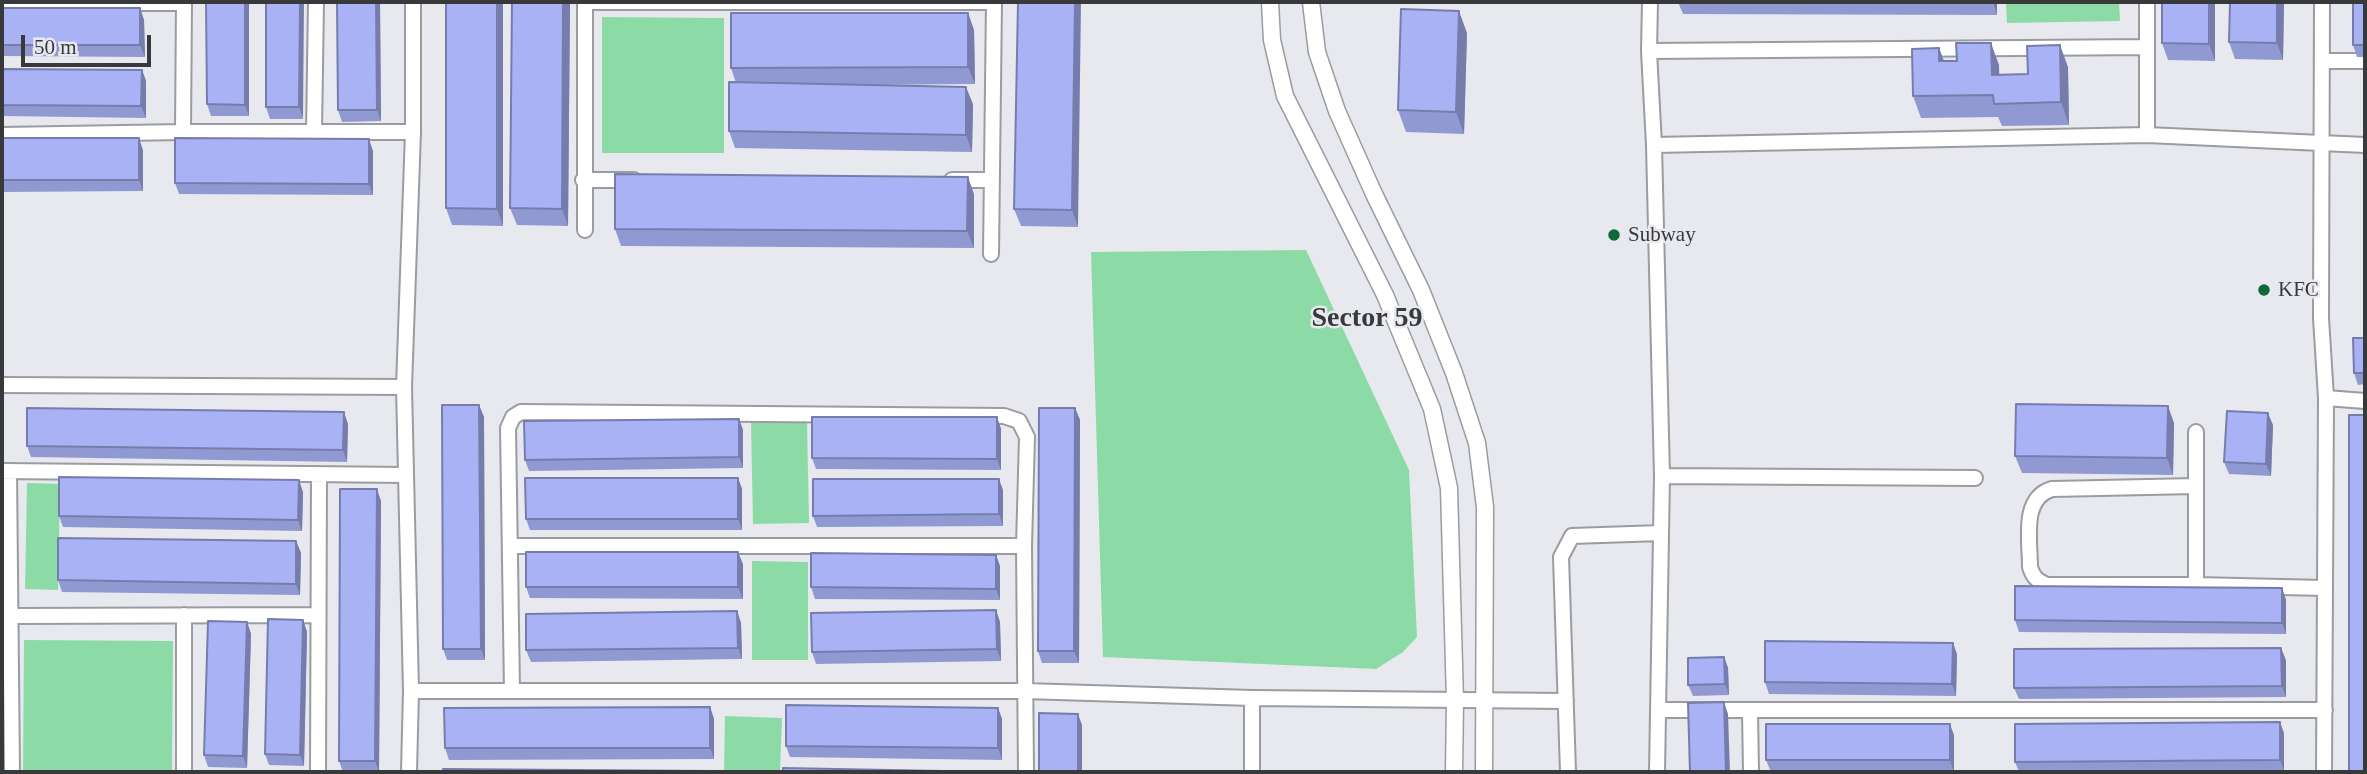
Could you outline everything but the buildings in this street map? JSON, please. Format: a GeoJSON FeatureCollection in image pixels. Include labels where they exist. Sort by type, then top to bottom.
{"type":"FeatureCollection","features":[{"type":"Feature","properties":{"kind":"street"},"geometry":{"type":"LineString","coordinates":[[314,132],[316,2]]}},
{"type":"Feature","properties":{"kind":"street"},"geometry":{"type":"LineString","coordinates":[[409,772],[411,691],[404,387],[413,132],[413,2]]}},
{"type":"Feature","properties":{"kind":"street"},"geometry":{"type":"LineString","coordinates":[[584,230],[585,2],[994,2],[990,254]]}},
{"type":"Feature","properties":{"kind":"street"},"geometry":{"type":"LineString","coordinates":[[1270,2],[1272,40],[1285,96],[1385,295],[1432,409],[1449,488],[1455,701],[1454,772]]}},
{"type":"Feature","properties":{"kind":"street"},"geometry":{"type":"LineString","coordinates":[[1311,2],[1317,52],[1337,111],[1424,297],[1454,373],[1477,443],[1485,507],[1485,772]]}},
{"type":"Feature","properties":{"kind":"street"},"geometry":{"type":"LineString","coordinates":[[1650,2],[1649,51],[1654,145],[1662,475],[1657,772]]}},
{"type":"Feature","properties":{"kind":"street"},"geometry":{"type":"LineString","coordinates":[[2147,2],[2147,135]]}},
{"type":"Feature","properties":{"kind":"street"},"geometry":{"type":"LineString","coordinates":[[2322,2],[2321,318],[2326,398],[2323,772]]}},
{"type":"Feature","properties":{"kind":"street"},"geometry":{"type":"LineString","coordinates":[[2,3],[184,3],[183,132]]}},
{"type":"Feature","properties":{"kind":"street"},"geometry":{"type":"LineString","coordinates":[[1649,51],[2147,47]]}},
{"type":"Feature","properties":{"kind":"street"},"geometry":{"type":"LineString","coordinates":[[2323,61],[2365,61]]}},
{"type":"Feature","properties":{"kind":"street"},"geometry":{"type":"LineString","coordinates":[[2,135],[413,132]]}},
{"type":"Feature","properties":{"kind":"street"},"geometry":{"type":"LineString","coordinates":[[1654,145],[2147,135],[2365,145]]}},
{"type":"Feature","properties":{"kind":"street"},"geometry":{"type":"LineString","coordinates":[[583,180],[651,180]]}},
{"type":"Feature","properties":{"kind":"street"},"geometry":{"type":"LineString","coordinates":[[938,180],[992,180]]}},
{"type":"Feature","properties":{"kind":"street"},"geometry":{"type":"LineString","coordinates":[[2,385],[404,387]]}},
{"type":"Feature","properties":{"kind":"street"},"geometry":{"type":"LineString","coordinates":[[2326,398],[2365,401]]}},
{"type":"Feature","properties":{"kind":"street"},"geometry":{"type":"LineString","coordinates":[[512,691],[508,428],[513,417],[521,412],[1004,416],[1019,421],[1027,437],[1024,546],[1026,772]]}},
{"type":"Feature","properties":{"kind":"street"},"geometry":{"type":"LineString","coordinates":[[2196,432],[2196,585]]}},
{"type":"Feature","properties":{"kind":"street"},"geometry":{"type":"LineString","coordinates":[[12,772],[5,471],[406,475]]}},
{"type":"Feature","properties":{"kind":"street"},"geometry":{"type":"LineString","coordinates":[[318,475],[318,772]]}},
{"type":"Feature","properties":{"kind":"street"},"geometry":{"type":"LineString","coordinates":[[1662,475],[1975,478]]}},
{"type":"Feature","properties":{"kind":"street"},"geometry":{"type":"LineString","coordinates":[[2196,486],[2052,489],[2042,492],[2035,499],[2031,513],[2032,575],[2047,585],[2196,585],[2324,589]]}},
{"type":"Feature","properties":{"kind":"street"},"geometry":{"type":"LineString","coordinates":[[1568,772],[1561,556],[1572,536],[1661,533]]}},
{"type":"Feature","properties":{"kind":"street"},"geometry":{"type":"LineString","coordinates":[[510,546],[1024,546]]}},
{"type":"Feature","properties":{"kind":"street"},"geometry":{"type":"LineString","coordinates":[[184,615],[184,772]]}},
{"type":"Feature","properties":{"kind":"street"},"geometry":{"type":"LineString","coordinates":[[10,616],[318,615]]}},
{"type":"Feature","properties":{"kind":"street"},"geometry":{"type":"LineString","coordinates":[[411,691],[1025,691],[1252,698],[1566,701]]}},
{"type":"Feature","properties":{"kind":"street"},"geometry":{"type":"LineString","coordinates":[[1252,698],[1252,772]]}},
{"type":"Feature","properties":{"kind":"street"},"geometry":{"type":"LineString","coordinates":[[1658,710],[2325,710]]}},
{"type":"Feature","properties":{"kind":"street"},"geometry":{"type":"LineString","coordinates":[[1750,711],[1751,772]]}},
{"type":"Feature","properties":{"kind":"green space"},"geometry":{"type":"Polygon","coordinates":[[[2006,2],[2119,2],[2120,21],[2007,23],[2006,2]]]}},
{"type":"Feature","properties":{"kind":"green space"},"geometry":{"type":"Polygon","coordinates":[[[602,17],[724,18],[724,153],[602,153],[602,17]]]}},
{"type":"Feature","properties":{"kind":"green space"},"geometry":{"type":"Polygon","coordinates":[[[1306,250],[1409,470],[1417,637],[1403,652],[1376,669],[1103,657],[1091,252],[1306,250]]]}},
{"type":"Feature","properties":{"kind":"green space"},"geometry":{"type":"Polygon","coordinates":[[[807,421],[809,523],[753,524],[751,422],[807,421]]]}},
{"type":"Feature","properties":{"kind":"green space"},"geometry":{"type":"Polygon","coordinates":[[[27,483],[60,484],[58,590],[25,589],[27,483]]]}},
{"type":"Feature","properties":{"kind":"green space"},"geometry":{"type":"Polygon","coordinates":[[[752,561],[808,562],[808,660],[752,660],[752,561]]]}},
{"type":"Feature","properties":{"kind":"green space"},"geometry":{"type":"Polygon","coordinates":[[[24,640],[173,641],[172,772],[23,772],[24,640]]]}},
{"type":"Feature","properties":{"kind":"green space"},"geometry":{"type":"Polygon","coordinates":[[[725,716],[782,718],[780,772],[724,772],[725,716]]]}},
{"type":"Feature","properties":{"kind":"place","name":"Subway"},"geometry":{"type":"Point","coordinates":[1614,235]}},
{"type":"Feature","properties":{"kind":"place","name":"KFC"},"geometry":{"type":"Point","coordinates":[2264,290]}},
{"type":"Feature","properties":{"kind":"district","name":"Sector 59"},"geometry":{"type":"Point","coordinates":[1367,319]}}]}
